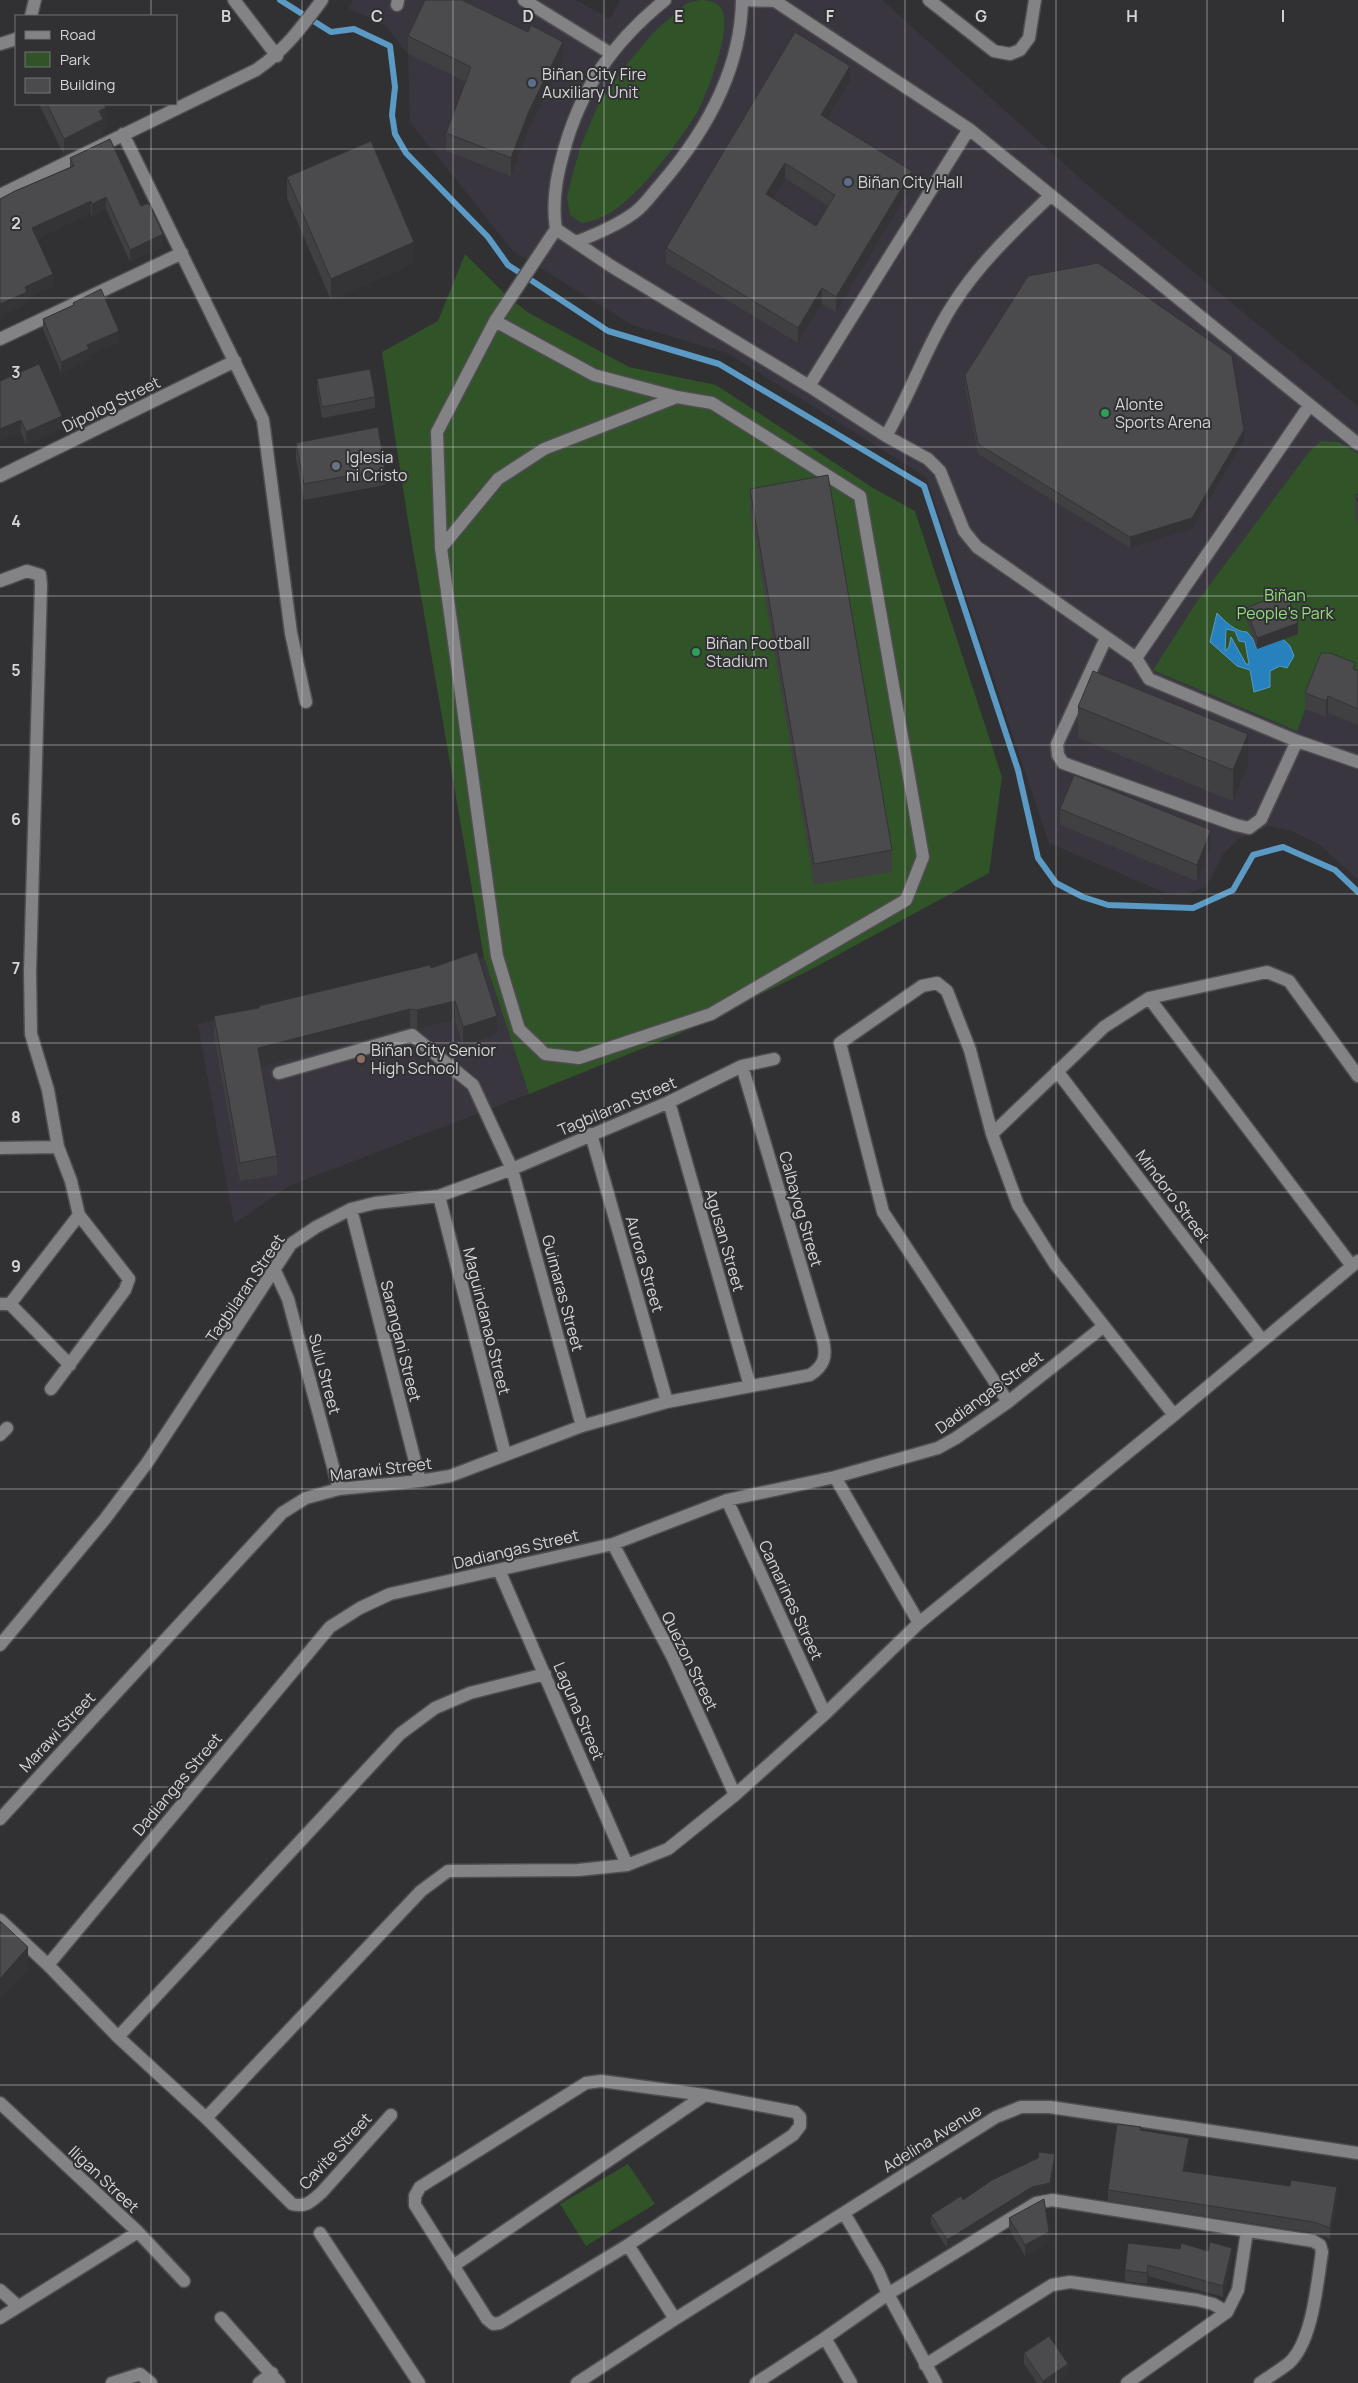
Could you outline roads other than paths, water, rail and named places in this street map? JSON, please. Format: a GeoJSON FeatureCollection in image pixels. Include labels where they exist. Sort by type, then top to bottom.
{"type":"FeatureCollection","features":[{"type":"Feature","properties":{"kind":"street"},"geometry":{"type":"LineString","coordinates":[[31,15],[35,0]]}},
{"type":"Feature","properties":{"kind":"street"},"geometry":{"type":"LineString","coordinates":[[234,0],[276,56]]}},
{"type":"Feature","properties":{"kind":"street"},"geometry":{"type":"LineString","coordinates":[[0,195],[256,70],[276,56],[293,39],[322,0]]}},
{"type":"Feature","properties":{"kind":"street"},"geometry":{"type":"LineString","coordinates":[[524,0],[610,53]]}},
{"type":"Feature","properties":{"kind":"street"},"geometry":{"type":"LineString","coordinates":[[495,322],[594,375],[677,397],[712,403],[860,496],[923,857],[906,900],[711,1014],[579,1058],[545,1054],[519,1029],[497,956],[441,548],[437,432],[495,322],[509,298],[556,229],[553,213],[558,173],[570,126],[586,90],[610,53],[645,16],[665,0]]}},
{"type":"Feature","properties":{"kind":"street"},"geometry":{"type":"LineString","coordinates":[[576,242],[604,232],[636,212],[683,158],[713,108],[736,53],[743,0],[775,1],[969,129],[1358,444]]}},
{"type":"Feature","properties":{"kind":"street"},"geometry":{"type":"LineString","coordinates":[[929,0],[994,51],[1010,54],[1020,50],[1029,38],[1035,0]]}},
{"type":"Feature","properties":{"kind":"street"},"geometry":{"type":"LineString","coordinates":[[0,44],[15,39]]}},
{"type":"Feature","properties":{"kind":"street"},"geometry":{"type":"LineString","coordinates":[[809,386],[969,129]]}},
{"type":"Feature","properties":{"kind":"street"},"geometry":{"type":"LineString","coordinates":[[123,134],[263,420],[290,623],[306,702]]}},
{"type":"Feature","properties":{"kind":"street"},"geometry":{"type":"LineString","coordinates":[[886,436],[899,414],[935,335],[954,303],[980,267],[1011,233],[1051,195]]}},
{"type":"Feature","properties":{"kind":"street"},"geometry":{"type":"LineString","coordinates":[[556,229],[611,266],[809,386],[886,436],[928,459],[940,471],[964,531],[977,547],[1136,658],[1149,679],[1297,741],[1358,762]]}},
{"type":"Feature","properties":{"kind":"street"},"geometry":{"type":"LineString","coordinates":[[0,339],[182,252]]}},
{"type":"Feature","properties":{"kind":"street","name":"Dipolog Street"},"geometry":{"type":"LineString","coordinates":[[0,476],[235,361]]}},
{"type":"Feature","properties":{"kind":"street"},"geometry":{"type":"LineString","coordinates":[[441,548],[498,478],[544,450],[677,397]]}},
{"type":"Feature","properties":{"kind":"street"},"geometry":{"type":"LineString","coordinates":[[1136,658],[1309,406]]}},
{"type":"Feature","properties":{"kind":"street"},"geometry":{"type":"LineString","coordinates":[[0,581],[27,571],[40,575],[30,972],[31,1034],[48,1090],[58,1147],[71,1181],[79,1215],[129,1279],[125,1290],[51,1389]]}},
{"type":"Feature","properties":{"kind":"street"},"geometry":{"type":"LineString","coordinates":[[1106,638],[1057,744],[1058,755],[1063,763],[1249,828],[1261,819],[1297,741]]}},
{"type":"Feature","properties":{"kind":"street"},"geometry":{"type":"LineString","coordinates":[[992,1134],[1104,1028],[1149,998],[1267,972],[1289,981],[1358,1076]]}},
{"type":"Feature","properties":{"kind":"street"},"geometry":{"type":"LineString","coordinates":[[1008,1402],[883,1212],[840,1043],[922,986],[937,983],[947,991],[970,1050],[992,1134],[1018,1205],[1056,1264],[1174,1415]]}},
{"type":"Feature","properties":{"kind":"street"},"geometry":{"type":"LineString","coordinates":[[0,1920],[48,1965],[118,2037],[206,2118],[422,1891],[448,1871],[578,1870],[628,1865],[668,1849],[735,1794],[825,1714],[919,1623],[1174,1415],[1355,1263],[1149,998]]}},
{"type":"Feature","properties":{"kind":"street","name":"Guimaras Street"},"geometry":{"type":"LineString","coordinates":[[279,1073],[412,1036],[473,1085],[512,1169],[582,1426]]}},
{"type":"Feature","properties":{"kind":"street","name":"Tagbilaran Street"},"geometry":{"type":"LineString","coordinates":[[0,1645],[104,1520],[147,1463],[291,1244],[316,1227],[351,1210],[375,1203],[439,1196],[512,1169],[669,1102],[742,1066],[774,1059]]}},
{"type":"Feature","properties":{"kind":"street","name":"Calbayog Street"},"geometry":{"type":"LineString","coordinates":[[742,1066],[823,1340],[825,1350],[824,1362]]}},
{"type":"Feature","properties":{"kind":"street","name":"Mindoro Street"},"geometry":{"type":"LineString","coordinates":[[1057,1072],[1262,1340]]}},
{"type":"Feature","properties":{"kind":"street","name":"Agusan Street"},"geometry":{"type":"LineString","coordinates":[[669,1102],[750,1386]]}},
{"type":"Feature","properties":{"kind":"street","name":"Aurora Street"},"geometry":{"type":"LineString","coordinates":[[591,1134],[668,1402]]}},
{"type":"Feature","properties":{"kind":"street"},"geometry":{"type":"LineString","coordinates":[[0,1148],[58,1147]]}},
{"type":"Feature","properties":{"kind":"street","name":"Maguindanao Street"},"geometry":{"type":"LineString","coordinates":[[439,1196],[505,1454]]}},
{"type":"Feature","properties":{"kind":"street","name":"Sarangani Street"},"geometry":{"type":"LineString","coordinates":[[351,1210],[420,1481]]}},
{"type":"Feature","properties":{"kind":"street"},"geometry":{"type":"LineString","coordinates":[[70,1365],[5,1304],[79,1215]]}},
{"type":"Feature","properties":{"kind":"street","name":"Sulu Street"},"geometry":{"type":"LineString","coordinates":[[275,1271],[288,1299],[339,1488]]}},
{"type":"Feature","properties":{"kind":"street","name":"Dadiangas Street"},"geometry":{"type":"LineString","coordinates":[[48,1965],[330,1627],[360,1608],[390,1594],[613,1544],[727,1500],[835,1477],[938,1448],[956,1438],[1008,1402],[1104,1326]]}},
{"type":"Feature","properties":{"kind":"street","name":"Marawi Street"},"geometry":{"type":"LineString","coordinates":[[0,1819],[282,1513],[306,1498],[339,1488],[420,1481],[450,1476],[582,1426],[668,1402],[810,1375],[824,1362]]}},
{"type":"Feature","properties":{"kind":"street"},"geometry":{"type":"LineString","coordinates":[[835,1477],[919,1623]]}},
{"type":"Feature","properties":{"kind":"street","name":"Camarines Street"},"geometry":{"type":"LineString","coordinates":[[727,1500],[825,1714]]}},
{"type":"Feature","properties":{"kind":"street","name":"Quezon Street"},"geometry":{"type":"LineString","coordinates":[[613,1544],[672,1658],[735,1794]]}},
{"type":"Feature","properties":{"kind":"street","name":"Laguna Street"},"geometry":{"type":"LineString","coordinates":[[498,1570],[628,1865]]}},
{"type":"Feature","properties":{"kind":"street"},"geometry":{"type":"LineString","coordinates":[[118,2037],[400,1734],[434,1708],[470,1693],[545,1674]]}},
{"type":"Feature","properties":{"kind":"street"},"geometry":{"type":"LineString","coordinates":[[601,2081],[705,2095],[794,2112],[800,2117],[800,2126],[793,2135],[628,2246],[500,2323],[493,2324],[487,2319],[415,2205],[415,2196],[420,2187],[586,2084],[601,2081]]}},
{"type":"Feature","properties":{"kind":"street"},"geometry":{"type":"LineString","coordinates":[[453,2266],[705,2095]]}},
{"type":"Feature","properties":{"kind":"street","name":"Iligan Street"},"geometry":{"type":"LineString","coordinates":[[0,2103],[138,2232],[184,2281]]}},
{"type":"Feature","properties":{"kind":"street","name":"Adelina Avenue"},"geometry":{"type":"LineString","coordinates":[[577,2383],[675,2318],[996,2117],[1021,2107],[1050,2107],[1358,2153]]}},
{"type":"Feature","properties":{"kind":"street","name":"Cavite Street"},"geometry":{"type":"LineString","coordinates":[[206,2118],[282,2196],[292,2204],[301,2207],[309,2204],[322,2192],[391,2115]]}},
{"type":"Feature","properties":{"kind":"street"},"geometry":{"type":"LineString","coordinates":[[758,2382],[826,2338],[888,2294],[1036,2203],[1052,2200],[1313,2241],[1320,2245],[1322,2252],[1309,2324],[1301,2346],[1290,2362],[1260,2383]]}},
{"type":"Feature","properties":{"kind":"street"},"geometry":{"type":"LineString","coordinates":[[844,2213],[878,2271],[888,2294],[936,2383]]}},
{"type":"Feature","properties":{"kind":"street"},"geometry":{"type":"LineString","coordinates":[[1127,2383],[1227,2312],[1238,2290],[1246,2230]]}},
{"type":"Feature","properties":{"kind":"street"},"geometry":{"type":"LineString","coordinates":[[0,2318],[138,2232]]}},
{"type":"Feature","properties":{"kind":"street"},"geometry":{"type":"LineString","coordinates":[[320,2233],[419,2383]]}},
{"type":"Feature","properties":{"kind":"street"},"geometry":{"type":"LineString","coordinates":[[628,2246],[675,2318]]}},
{"type":"Feature","properties":{"kind":"street"},"geometry":{"type":"LineString","coordinates":[[925,2364],[1052,2285],[1070,2282],[1197,2300],[1214,2304],[1227,2312]]}},
{"type":"Feature","properties":{"kind":"street"},"geometry":{"type":"LineString","coordinates":[[0,2290],[18,2306]]}},
{"type":"Feature","properties":{"kind":"street"},"geometry":{"type":"LineString","coordinates":[[222,2318],[276,2378],[258,2383]]}},
{"type":"Feature","properties":{"kind":"street"},"geometry":{"type":"LineString","coordinates":[[826,2338],[851,2383]]}},
{"type":"Feature","properties":{"kind":"street"},"geometry":{"type":"LineString","coordinates":[[112,2383],[140,2374],[151,2383]]}},
{"type":"Feature","properties":{"kind":"water"},"geometry":{"type":"Polygon","coordinates":[[[1217,613],[1234,628],[1247,632],[1253,639],[1257,649],[1283,639],[1290,646],[1294,656],[1287,668],[1280,666],[1270,671],[1270,687],[1254,692],[1250,670],[1237,666],[1210,642],[1217,613]],[[1226,629],[1225,651],[1229,647],[1231,637],[1246,664],[1249,664],[1245,642],[1239,641],[1235,631],[1226,629]]]}},
{"type":"Feature","properties":{"kind":"waterway"},"geometry":{"type":"LineString","coordinates":[[280,0],[331,32],[354,29],[390,46],[395,87],[392,115],[395,134],[406,153],[488,237],[508,265],[608,331],[719,364],[924,486],[1018,770],[1038,858],[1056,883],[1083,897],[1108,905],[1193,908],[1233,890],[1253,855],[1283,847],[1335,870],[1358,892]]}},
{"type":"Feature","properties":{"kind":"place","name":"Biñan City Fire Auxiliary Unit"},"geometry":{"type":"Point","coordinates":[532,83]}},
{"type":"Feature","properties":{"kind":"place","name":"Biñan City Hall"},"geometry":{"type":"Point","coordinates":[848,182]}},
{"type":"Feature","properties":{"kind":"place","name":"Alonte Sports Arena"},"geometry":{"type":"Point","coordinates":[1105,413]}},
{"type":"Feature","properties":{"kind":"place","name":"Iglesia ni Cristo"},"geometry":{"type":"Point","coordinates":[336,466]}},
{"type":"Feature","properties":{"kind":"place","name":"Biñan Football Stadium"},"geometry":{"type":"Point","coordinates":[696,652]}},
{"type":"Feature","properties":{"kind":"place","name":"Biñan City Senior High School"},"geometry":{"type":"Point","coordinates":[361,1059]}},
{"type":"Feature","properties":{"kind":"park label","name":"Biñan People's Park"},"geometry":{"type":"Point","coordinates":[1285,604]}}]}
